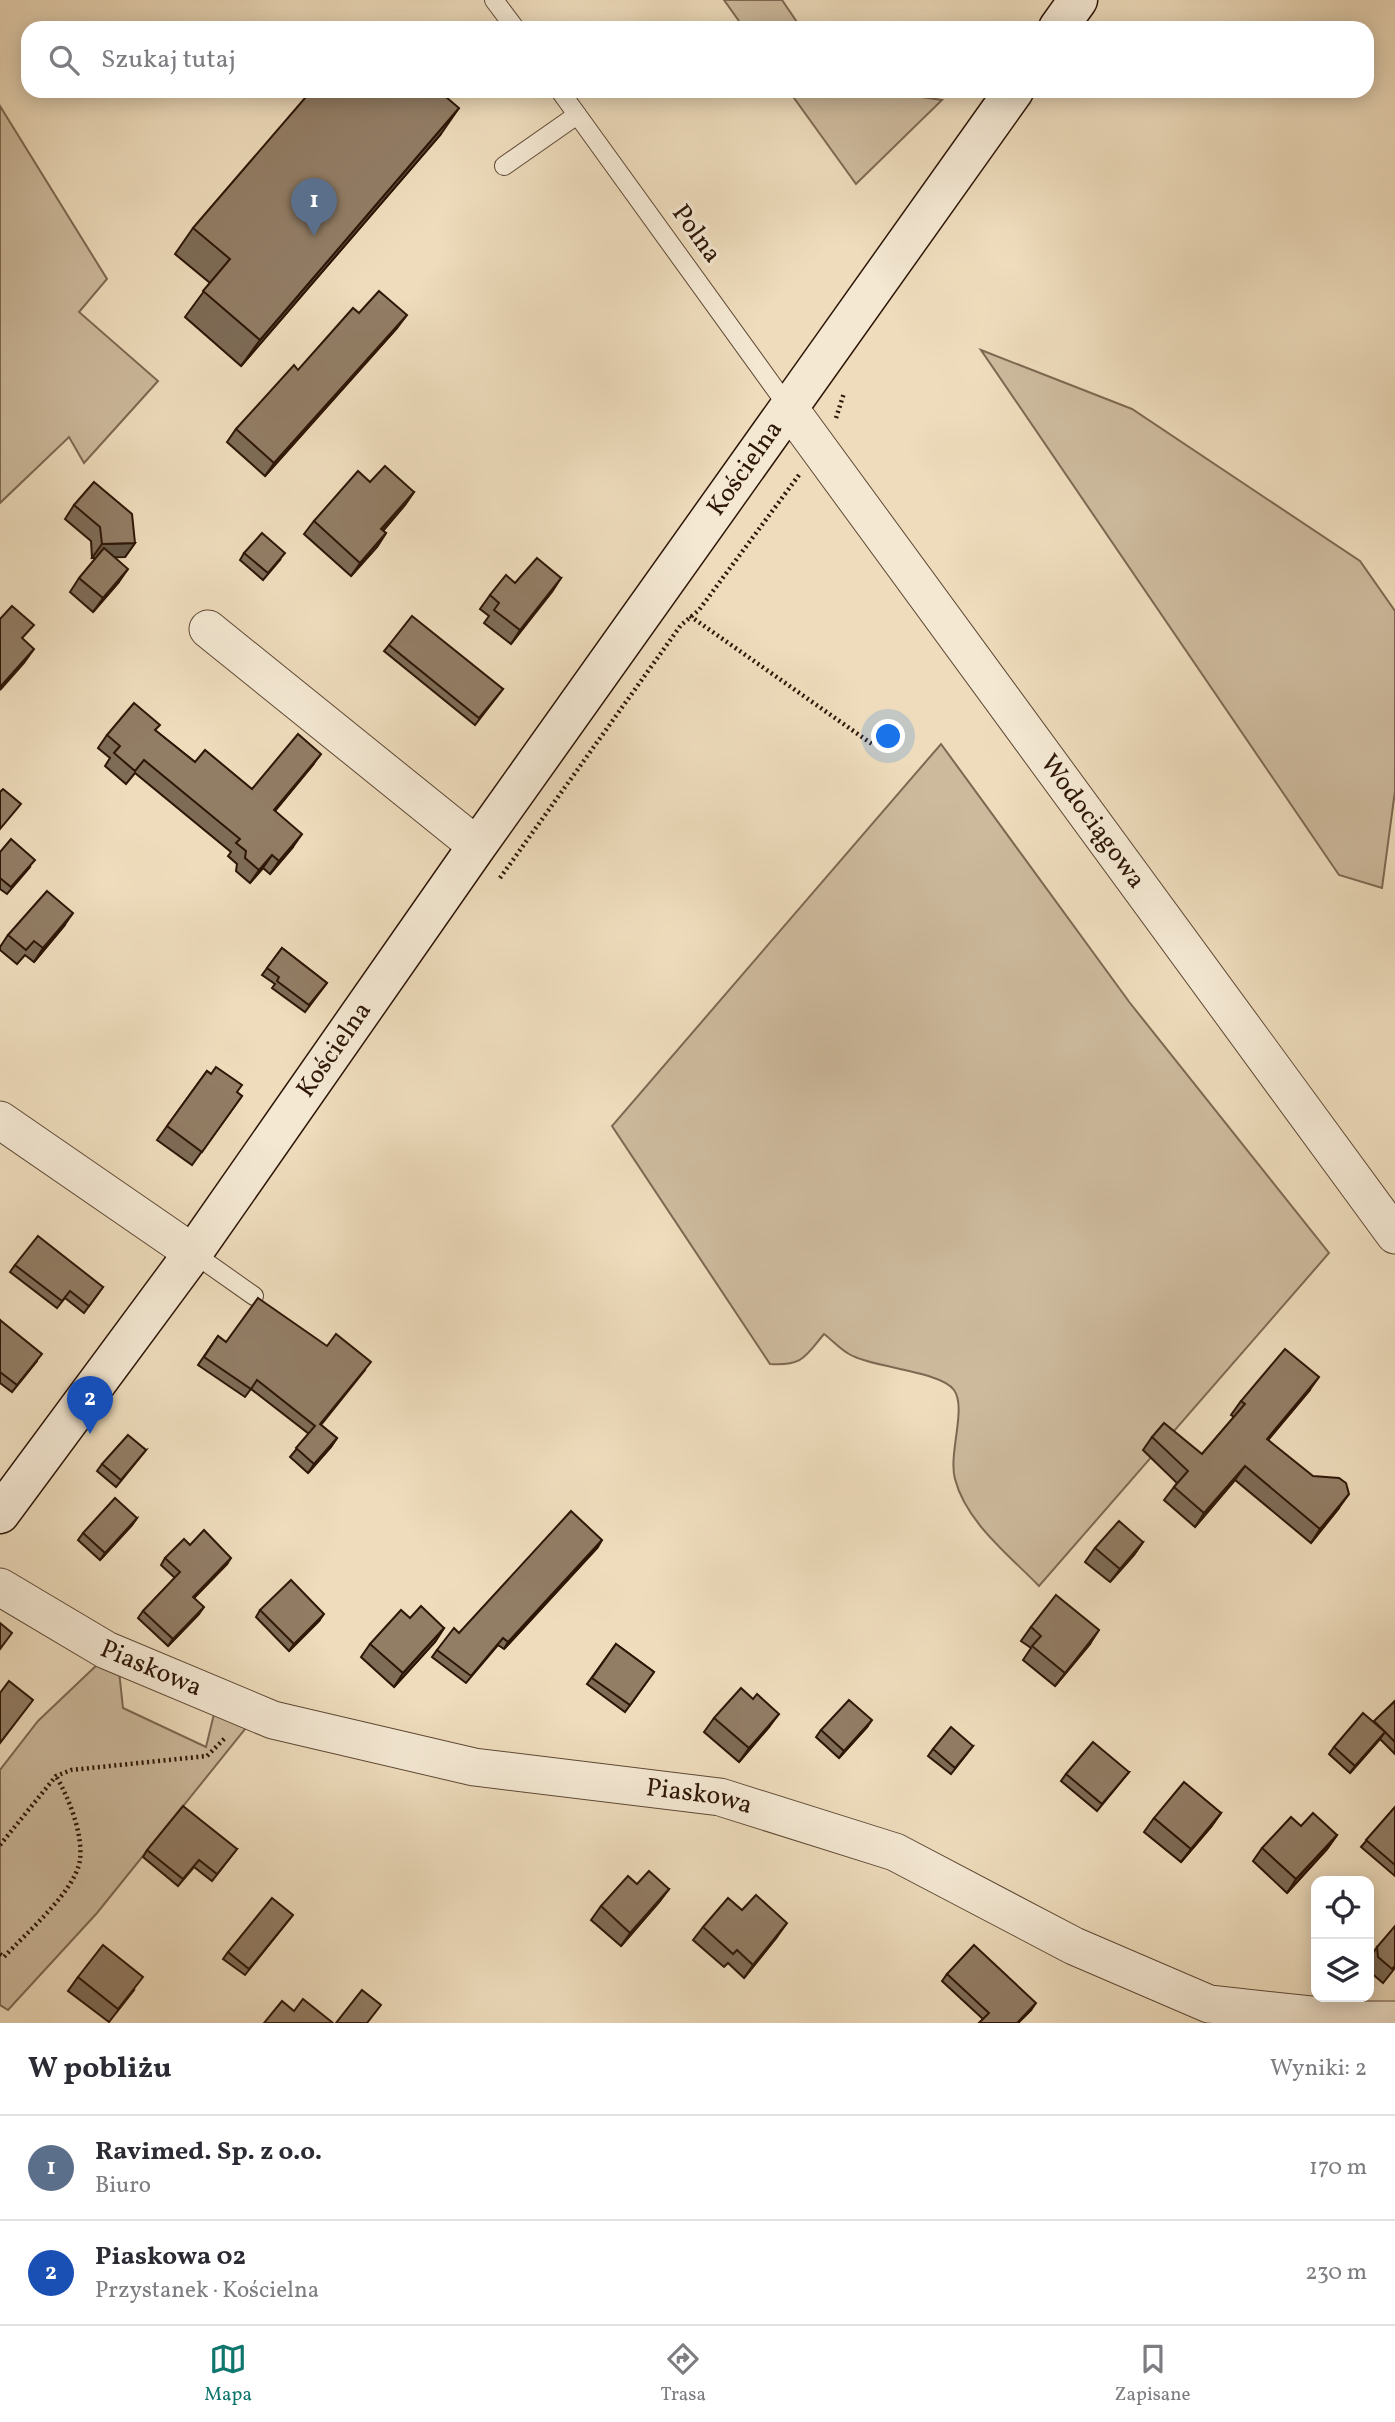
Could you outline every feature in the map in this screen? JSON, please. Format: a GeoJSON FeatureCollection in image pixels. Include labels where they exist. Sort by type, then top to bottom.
{"type":"FeatureCollection","features":[{"type":"Feature","properties":{"kind":"street"},"geometry":{"type":"LineString","coordinates":[[1063,21],[1078,0]]}},
{"type":"Feature","properties":{"kind":"street","name":"Kościelna"},"geometry":{"type":"LineString","coordinates":[[0,1514],[193,1253],[477,846],[1009,98]]}},
{"type":"Feature","properties":{"kind":"street","name":"Wodociągowa"},"geometry":{"type":"LineString","coordinates":[[789,408],[1395,1235]]}},
{"type":"Feature","properties":{"kind":"street"},"geometry":{"type":"LineString","coordinates":[[208,629],[477,846]]}},
{"type":"Feature","properties":{"kind":"street"},"geometry":{"type":"LineString","coordinates":[[0,1120],[193,1253]]}},
{"type":"Feature","properties":{"kind":"street","name":"Piaskowa"},"geometry":{"type":"LineString","coordinates":[[0,1587],[107,1650],[273,1720],[474,1767],[720,1797],[895,1852],[1074,1946],[1209,2004],[1345,2019],[1395,2020]]}},
{"type":"Feature","properties":{"kind":"lane"},"geometry":{"type":"LineString","coordinates":[[495,0],[510,21]]}},
{"type":"Feature","properties":{"kind":"lane","name":"Polna"},"geometry":{"type":"LineString","coordinates":[[565,98],[789,408]]}},
{"type":"Feature","properties":{"kind":"lane"},"geometry":{"type":"LineString","coordinates":[[504,166],[577,115]]}},
{"type":"Feature","properties":{"kind":"lane"},"geometry":{"type":"LineString","coordinates":[[193,1253],[254,1296]]}},
{"type":"Feature","properties":{"kind":"path"},"geometry":{"type":"LineString","coordinates":[[657,594],[872,744]]}},
{"type":"Feature","properties":{"kind":"path"},"geometry":{"type":"LineString","coordinates":[[0,1845],[56,1776],[71,1770],[207,1756],[239,1724],[247,1709]]}},
{"type":"Feature","properties":{"kind":"path"},"geometry":{"type":"LineString","coordinates":[[0,1954],[4,1957],[71,1884],[80,1860],[69,1805],[56,1776]]}},
{"type":"Feature","properties":{"kind":"shaded area"},"geometry":{"type":"Polygon","coordinates":[[[724,0],[782,0],[796,21],[739,21],[724,0]]]}},
{"type":"Feature","properties":{"kind":"shaded area"},"geometry":{"type":"Polygon","coordinates":[[[794,98],[942,100],[856,184],[794,98]]]}},
{"type":"Feature","properties":{"kind":"shaded area"},"geometry":{"type":"Polygon","coordinates":[[[0,106],[107,279],[79,312],[158,381],[84,463],[69,437],[0,503],[0,106]]]}},
{"type":"Feature","properties":{"kind":"shaded area"},"geometry":{"type":"Polygon","coordinates":[[[981,350],[1132,409],[1360,561],[1395,611],[1395,791],[1382,888],[1339,875],[981,350]]]}},
{"type":"Feature","properties":{"kind":"shaded area"},"geometry":{"type":"Polygon","coordinates":[[[941,744],[1130,1003],[1329,1253],[1039,1586],[990,1537],[961,1495],[953,1469],[959,1408],[954,1390],[935,1378],[859,1358],[846,1352],[824,1334],[812,1349],[797,1361],[770,1364],[612,1126],[941,744]]]}},
{"type":"Feature","properties":{"kind":"shaded area"},"geometry":{"type":"Polygon","coordinates":[[[100,1662],[119,1671],[123,1708],[206,1747],[214,1714],[246,1728],[97,1913],[8,2010],[0,2005],[0,1770],[38,1721],[100,1662]]]}},
{"type":"Feature","properties":{"kind":"building"},"geometry":{"type":"Polygon","coordinates":[[[305,98],[447,98],[459,108],[260,340],[203,291],[230,259],[193,228],[305,98]]]}},
{"type":"Feature","properties":{"kind":"building"},"geometry":{"type":"Polygon","coordinates":[[[379,291],[407,315],[274,463],[236,429],[294,365],[298,370],[353,308],[359,313],[379,291]]]}},
{"type":"Feature","properties":{"kind":"building"},"geometry":{"type":"Polygon","coordinates":[[[385,466],[414,492],[381,529],[386,533],[360,563],[314,521],[358,471],[370,482],[385,466]]]}},
{"type":"Feature","properties":{"kind":"building"},"geometry":{"type":"Polygon","coordinates":[[[94,482],[132,514],[135,543],[102,544],[100,527],[74,505],[94,482]]]}},
{"type":"Feature","properties":{"kind":"building"},"geometry":{"type":"Polygon","coordinates":[[[262,533],[285,553],[268,573],[244,553],[262,533]]]}},
{"type":"Feature","properties":{"kind":"building"},"geometry":{"type":"Polygon","coordinates":[[[104,548],[128,569],[103,598],[79,578],[104,548]]]}},
{"type":"Feature","properties":{"kind":"building"},"geometry":{"type":"Polygon","coordinates":[[[537,558],[561,578],[520,630],[494,610],[499,603],[490,595],[506,575],[515,583],[537,558]]]}},
{"type":"Feature","properties":{"kind":"building"},"geometry":{"type":"Polygon","coordinates":[[[12,606],[34,625],[22,638],[34,649],[1,686],[0,619],[12,606]]]}},
{"type":"Feature","properties":{"kind":"building"},"geometry":{"type":"Polygon","coordinates":[[[412,616],[503,689],[479,718],[389,645],[412,616]]]}},
{"type":"Feature","properties":{"kind":"building"},"geometry":{"type":"Polygon","coordinates":[[[134,703],[160,725],[155,730],[195,762],[205,750],[252,789],[298,734],[321,754],[274,810],[302,834],[279,861],[272,855],[259,870],[245,858],[246,851],[236,843],[240,839],[144,760],[135,771],[114,753],[120,746],[107,735],[134,703]]]}},
{"type":"Feature","properties":{"kind":"building"},"geometry":{"type":"Polygon","coordinates":[[[3,789],[21,804],[0,829],[0,792],[3,789]]]}},
{"type":"Feature","properties":{"kind":"building"},"geometry":{"type":"Polygon","coordinates":[[[11,839],[35,860],[11,887],[0,878],[0,852],[11,839]]]}},
{"type":"Feature","properties":{"kind":"building"},"geometry":{"type":"Polygon","coordinates":[[[47,891],[73,913],[43,948],[34,941],[26,950],[8,935],[47,891]]]}},
{"type":"Feature","properties":{"kind":"building"},"geometry":{"type":"Polygon","coordinates":[[[282,948],[327,983],[309,1005],[277,981],[279,977],[267,968],[282,948]]]}},
{"type":"Feature","properties":{"kind":"building"},"geometry":{"type":"Polygon","coordinates":[[[216,1067],[242,1085],[237,1092],[242,1096],[202,1152],[167,1126],[207,1071],[211,1074],[216,1067]]]}},
{"type":"Feature","properties":{"kind":"building"},"geometry":{"type":"Polygon","coordinates":[[[38,1236],[103,1287],[89,1306],[70,1291],[62,1301],[15,1265],[38,1236]]]}},
{"type":"Feature","properties":{"kind":"building"},"geometry":{"type":"Polygon","coordinates":[[[258,1298],[327,1346],[336,1334],[371,1362],[320,1424],[337,1438],[314,1464],[296,1448],[315,1426],[257,1380],[251,1389],[204,1357],[218,1336],[226,1342],[258,1298]]]}},
{"type":"Feature","properties":{"kind":"building"},"geometry":{"type":"Polygon","coordinates":[[[0,1320],[42,1354],[17,1385],[0,1372],[0,1320]]]}},
{"type":"Feature","properties":{"kind":"building"},"geometry":{"type":"Polygon","coordinates":[[[1285,1349],[1319,1377],[1267,1439],[1313,1476],[1339,1478],[1346,1483],[1349,1494],[1320,1529],[1245,1466],[1204,1513],[1174,1487],[1188,1471],[1152,1437],[1164,1423],[1202,1454],[1245,1404],[1241,1401],[1285,1349]]]}},
{"type":"Feature","properties":{"kind":"building"},"geometry":{"type":"Polygon","coordinates":[[[128,1435],[146,1450],[121,1480],[102,1464],[128,1435]]]}},
{"type":"Feature","properties":{"kind":"building"},"geometry":{"type":"Polygon","coordinates":[[[115,1498],[137,1518],[105,1553],[83,1533],[115,1498]]]}},
{"type":"Feature","properties":{"kind":"building"},"geometry":{"type":"Polygon","coordinates":[[[571,1511],[602,1540],[508,1642],[503,1638],[471,1676],[437,1650],[454,1628],[459,1633],[571,1511]]]}},
{"type":"Feature","properties":{"kind":"building"},"geometry":{"type":"Polygon","coordinates":[[[1119,1521],[1143,1542],[1120,1569],[1095,1548],[1119,1521]]]}},
{"type":"Feature","properties":{"kind":"building"},"geometry":{"type":"Polygon","coordinates":[[[204,1530],[231,1558],[193,1597],[204,1607],[173,1639],[143,1611],[180,1572],[165,1558],[184,1539],[190,1545],[204,1530]]]}},
{"type":"Feature","properties":{"kind":"building"},"geometry":{"type":"Polygon","coordinates":[[[291,1580],[324,1614],[294,1644],[260,1610],[291,1580]]]}},
{"type":"Feature","properties":{"kind":"building"},"geometry":{"type":"Polygon","coordinates":[[[1056,1595],[1099,1630],[1065,1673],[1032,1646],[1041,1636],[1031,1627],[1056,1595]]]}},
{"type":"Feature","properties":{"kind":"building"},"geometry":{"type":"Polygon","coordinates":[[[421,1606],[444,1628],[403,1673],[370,1644],[401,1610],[410,1618],[421,1606]]]}},
{"type":"Feature","properties":{"kind":"building"},"geometry":{"type":"Polygon","coordinates":[[[0,1623],[12,1633],[0,1649],[0,1623]]]}},
{"type":"Feature","properties":{"kind":"building"},"geometry":{"type":"Polygon","coordinates":[[[616,1644],[654,1672],[630,1705],[592,1678],[616,1644]]]}},
{"type":"Feature","properties":{"kind":"building"},"geometry":{"type":"Polygon","coordinates":[[[9,1681],[33,1700],[0,1743],[0,1693],[9,1681]]]}},
{"type":"Feature","properties":{"kind":"building"},"geometry":{"type":"Polygon","coordinates":[[[741,1688],[753,1699],[757,1694],[779,1714],[749,1748],[714,1718],[741,1688]]]}},
{"type":"Feature","properties":{"kind":"building"},"geometry":{"type":"Polygon","coordinates":[[[849,1700],[872,1720],[844,1751],[821,1730],[849,1700]]]}},
{"type":"Feature","properties":{"kind":"building"},"geometry":{"type":"Polygon","coordinates":[[[1395,1701],[1395,1742],[1374,1721],[1395,1701]]]}},
{"type":"Feature","properties":{"kind":"building"},"geometry":{"type":"Polygon","coordinates":[[[1363,1713],[1385,1732],[1355,1766],[1334,1747],[1363,1713]]]}},
{"type":"Feature","properties":{"kind":"building"},"geometry":{"type":"Polygon","coordinates":[[[951,1727],[973,1746],[955,1768],[933,1749],[951,1727]]]}},
{"type":"Feature","properties":{"kind":"building"},"geometry":{"type":"Polygon","coordinates":[[[1093,1742],[1129,1772],[1102,1804],[1066,1774],[1093,1742]]]}},
{"type":"Feature","properties":{"kind":"building"},"geometry":{"type":"Polygon","coordinates":[[[1184,1782],[1221,1813],[1191,1849],[1154,1818],[1184,1782]]]}},
{"type":"Feature","properties":{"kind":"building"},"geometry":{"type":"Polygon","coordinates":[[[183,1806],[237,1849],[217,1874],[199,1860],[183,1879],[147,1850],[183,1806]]]}},
{"type":"Feature","properties":{"kind":"building"},"geometry":{"type":"Polygon","coordinates":[[[1395,1807],[1395,1865],[1366,1840],[1395,1807]]]}},
{"type":"Feature","properties":{"kind":"building"},"geometry":{"type":"Polygon","coordinates":[[[1313,1813],[1337,1835],[1296,1879],[1262,1848],[1291,1817],[1301,1826],[1313,1813]]]}},
{"type":"Feature","properties":{"kind":"building"},"geometry":{"type":"Polygon","coordinates":[[[649,1871],[669,1889],[630,1933],[601,1906],[628,1876],[637,1884],[649,1871]]]}},
{"type":"Feature","properties":{"kind":"building"},"geometry":{"type":"Polygon","coordinates":[[[756,1895],[787,1923],[753,1965],[737,1950],[733,1954],[703,1927],[728,1898],[742,1910],[756,1895]]]}},
{"type":"Feature","properties":{"kind":"building"},"geometry":{"type":"Polygon","coordinates":[[[272,1898],[293,1915],[249,1969],[228,1952],[272,1898]]]}},
{"type":"Feature","properties":{"kind":"building"},"geometry":{"type":"Polygon","coordinates":[[[1395,1926],[1395,1966],[1392,1969],[1378,1957],[1377,1947],[1395,1926]]]}},
{"type":"Feature","properties":{"kind":"building"},"geometry":{"type":"Polygon","coordinates":[[[103,1945],[143,1977],[118,2009],[78,1977],[103,1945]]]}},
{"type":"Feature","properties":{"kind":"building"},"geometry":{"type":"Polygon","coordinates":[[[974,1945],[1036,2003],[1017,2023],[979,2023],[989,2013],[947,1974],[974,1945]]]}},
{"type":"Feature","properties":{"kind":"building"},"geometry":{"type":"Polygon","coordinates":[[[362,1990],[381,2005],[367,2023],[336,2023],[362,1990]]]}},
{"type":"Feature","properties":{"kind":"building"},"geometry":{"type":"Polygon","coordinates":[[[303,1999],[333,2023],[264,2023],[282,2001],[294,2011],[303,1999]]]}},
{"type":"Feature","properties":{"kind":"place","name":"Ravimed. Sp. z o.o."},"geometry":{"type":"Point","coordinates":[314,236]}},
{"type":"Feature","properties":{"kind":"place","name":"Piaskowa 02"},"geometry":{"type":"Point","coordinates":[90,1434]}}]}
